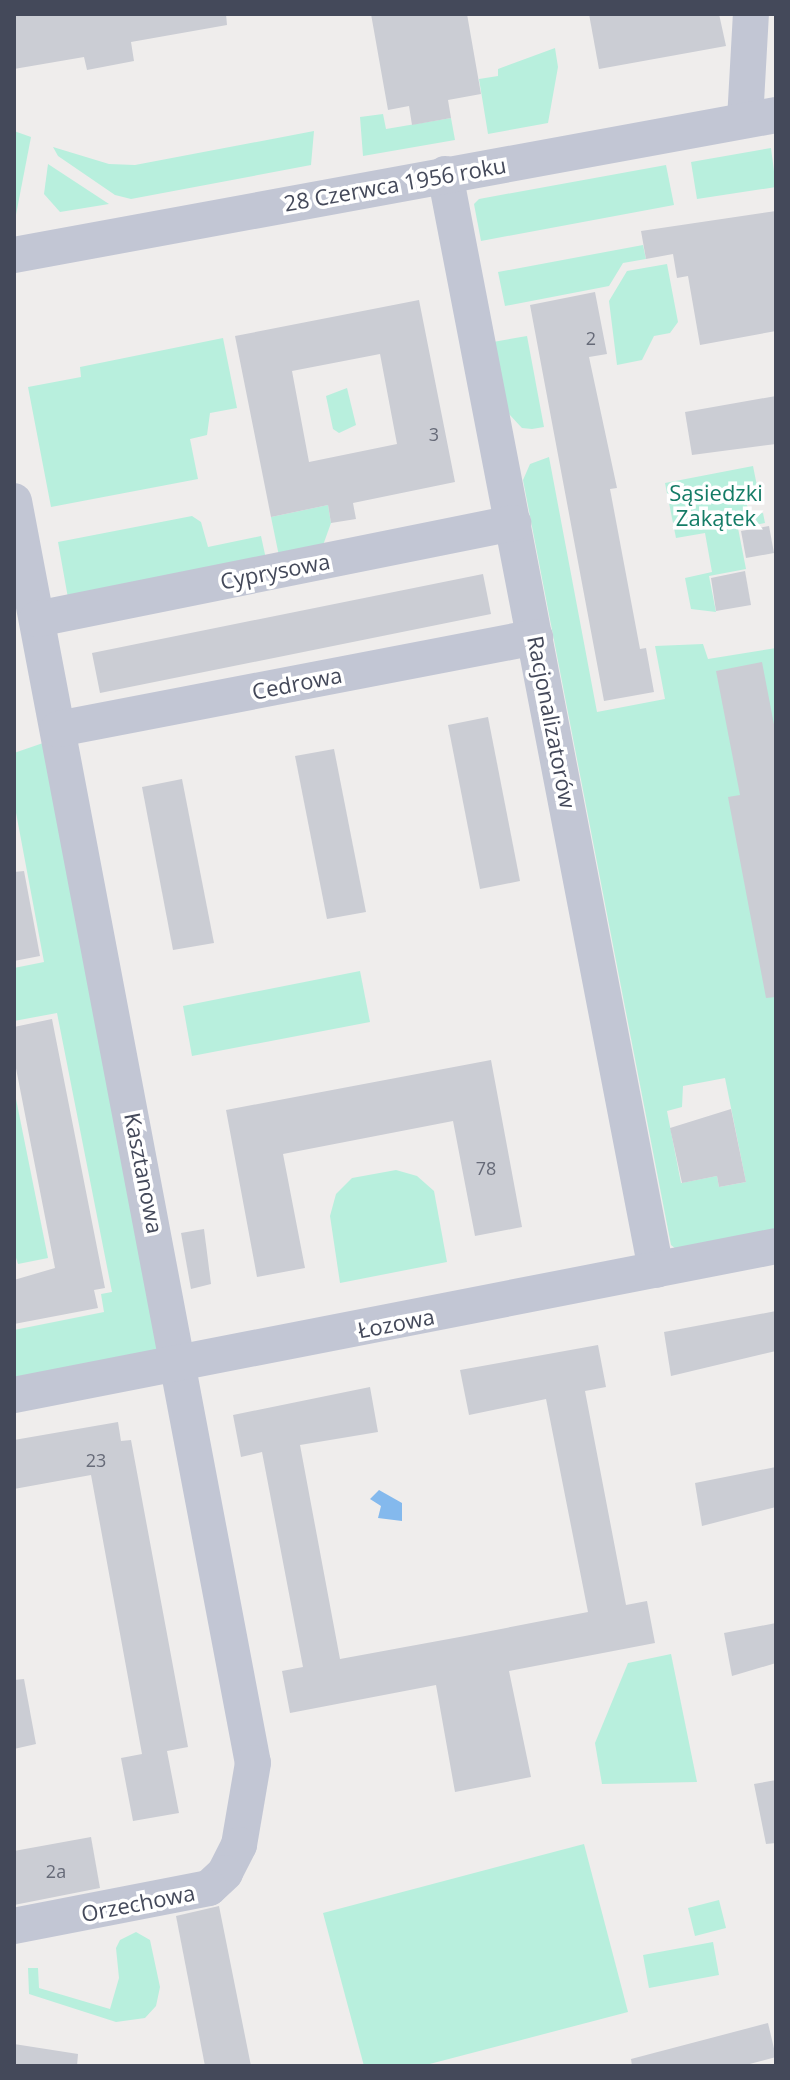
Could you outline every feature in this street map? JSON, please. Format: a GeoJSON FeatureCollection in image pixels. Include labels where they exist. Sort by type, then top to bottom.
{"type":"FeatureCollection","features":[{"type":"Feature","properties":{"kind":"street"},"geometry":{"type":"LineString","coordinates":[[751,14],[761,118]]}},
{"type":"Feature","properties":{"kind":"street","name":"28 Czerwca 1956 roku"},"geometry":{"type":"LineString","coordinates":[[14,255],[761,118]]}},
{"type":"Feature","properties":{"kind":"street","name":"Racjonalizatorów"},"geometry":{"type":"LineString","coordinates":[[445,174],[656,1270]]}},
{"type":"Feature","properties":{"kind":"street","name":"Kasztanowa"},"geometry":{"type":"LineString","coordinates":[[16,522],[181,1364],[253,1763],[239,1845]]}},
{"type":"Feature","properties":{"kind":"street","name":"Cyprysowa"},"geometry":{"type":"LineString","coordinates":[[37,619],[513,523]]}},
{"type":"Feature","properties":{"kind":"street","name":"Cedrowa"},"geometry":{"type":"LineString","coordinates":[[58,729],[535,637]]}},
{"type":"Feature","properties":{"kind":"street","name":"Łozowa"},"geometry":{"type":"LineString","coordinates":[[14,1395],[776,1246]]}},
{"type":"Feature","properties":{"kind":"street","name":"Orzechowa"},"geometry":{"type":"LineString","coordinates":[[14,1926],[209,1888],[225,1873],[239,1845]]}},
{"type":"Feature","properties":{"kind":"green space"},"geometry":{"type":"Polygon","coordinates":[[[555,48],[558,67],[548,123],[488,134],[479,79],[498,76],[498,69],[555,48]]]}},
{"type":"Feature","properties":{"kind":"green space"},"geometry":{"type":"Polygon","coordinates":[[[383,114],[386,129],[451,118],[455,140],[363,156],[360,117],[383,114]]]}},
{"type":"Feature","properties":{"kind":"green space"},"geometry":{"type":"Polygon","coordinates":[[[14,131],[31,137],[14,225],[14,131]]]}},
{"type":"Feature","properties":{"kind":"green space"},"geometry":{"type":"Polygon","coordinates":[[[314,131],[311,165],[131,199],[115,195],[58,156],[53,147],[109,164],[135,165],[314,131]]]}},
{"type":"Feature","properties":{"kind":"green space"},"geometry":{"type":"Polygon","coordinates":[[[771,148],[776,187],[697,199],[691,162],[771,148]]]}},
{"type":"Feature","properties":{"kind":"green space"},"geometry":{"type":"Polygon","coordinates":[[[48,164],[109,204],[60,212],[44,194],[48,164]]]}},
{"type":"Feature","properties":{"kind":"green space"},"geometry":{"type":"Polygon","coordinates":[[[666,165],[674,205],[481,241],[474,204],[479,199],[666,165]]]}},
{"type":"Feature","properties":{"kind":"green space"},"geometry":{"type":"Polygon","coordinates":[[[643,245],[646,259],[623,263],[609,286],[505,306],[498,272],[643,245]]]}},
{"type":"Feature","properties":{"kind":"green space"},"geometry":{"type":"Polygon","coordinates":[[[667,264],[678,322],[670,333],[654,336],[642,360],[617,365],[609,301],[627,271],[667,264]]]}},
{"type":"Feature","properties":{"kind":"green space"},"geometry":{"type":"Polygon","coordinates":[[[527,336],[544,427],[532,429],[522,428],[508,413],[493,342],[527,336]]]}},
{"type":"Feature","properties":{"kind":"green space"},"geometry":{"type":"Polygon","coordinates":[[[223,338],[237,408],[210,413],[207,435],[190,439],[198,479],[51,507],[28,387],[81,377],[80,367],[223,338]]]}},
{"type":"Feature","properties":{"kind":"green space"},"geometry":{"type":"Polygon","coordinates":[[[347,388],[356,425],[339,433],[333,429],[326,396],[347,388]]]}},
{"type":"Feature","properties":{"kind":"green space"},"geometry":{"type":"Polygon","coordinates":[[[549,457],[597,712],[665,699],[655,646],[703,644],[708,659],[776,648],[776,1235],[681,1253],[671,1245],[523,480],[530,464],[549,457]],[[725,1078],[683,1086],[682,1107],[667,1111],[681,1183],[717,1176],[719,1187],[746,1182],[725,1078]]]}},
{"type":"Feature","properties":{"kind":"green space","name":"Sąsiedzki Zakątek"},"geometry":{"type":"Polygon","coordinates":[[[753,466],[757,486],[744,489],[749,515],[763,513],[765,523],[738,528],[746,569],[709,576],[716,612],[691,609],[685,578],[712,572],[705,533],[676,538],[665,483],[753,466]]]}},
{"type":"Feature","properties":{"kind":"green space"},"geometry":{"type":"Polygon","coordinates":[[[328,505],[331,523],[322,548],[279,556],[271,517],[328,505]]]}},
{"type":"Feature","properties":{"kind":"green space"},"geometry":{"type":"Polygon","coordinates":[[[192,516],[201,522],[208,547],[261,536],[266,559],[68,598],[58,542],[192,516]]]}},
{"type":"Feature","properties":{"kind":"green space"},"geometry":{"type":"Polygon","coordinates":[[[46,742],[163,1346],[157,1355],[14,1381],[14,1330],[104,1312],[101,1294],[112,1292],[57,1013],[14,1021],[14,968],[44,962],[14,802],[14,753],[46,742]]]}},
{"type":"Feature","properties":{"kind":"green space"},"geometry":{"type":"Polygon","coordinates":[[[360,971],[370,1022],[192,1056],[183,1006],[360,971]]]}},
{"type":"Feature","properties":{"kind":"green space"},"geometry":{"type":"Polygon","coordinates":[[[14,1089],[48,1258],[18,1264],[14,1251],[14,1089]]]}},
{"type":"Feature","properties":{"kind":"green space"},"geometry":{"type":"Polygon","coordinates":[[[396,1170],[417,1176],[434,1191],[447,1262],[340,1283],[330,1216],[336,1194],[352,1178],[396,1170]]]}},
{"type":"Feature","properties":{"kind":"green space"},"geometry":{"type":"Polygon","coordinates":[[[671,1654],[697,1782],[602,1784],[595,1743],[628,1663],[671,1654]]]}},
{"type":"Feature","properties":{"kind":"green space"},"geometry":{"type":"Polygon","coordinates":[[[584,1844],[628,2012],[422,2066],[364,2066],[323,1913],[584,1844]]]}},
{"type":"Feature","properties":{"kind":"green space"},"geometry":{"type":"Polygon","coordinates":[[[719,1900],[726,1928],[695,1936],[688,1908],[719,1900]]]}},
{"type":"Feature","properties":{"kind":"green space"},"geometry":{"type":"Polygon","coordinates":[[[136,1932],[150,1940],[160,1987],[156,2006],[145,2018],[116,2022],[29,1994],[28,1968],[38,1968],[39,1988],[110,2009],[119,1978],[116,1948],[120,1940],[136,1932]]]}},
{"type":"Feature","properties":{"kind":"green space"},"geometry":{"type":"Polygon","coordinates":[[[713,1942],[719,1975],[649,1988],[643,1955],[713,1942]]]}},
{"type":"Feature","properties":{"kind":"water"},"geometry":{"type":"Polygon","coordinates":[[[379,1490],[402,1503],[402,1521],[378,1518],[381,1506],[370,1499],[379,1490]]]}},
{"type":"Feature","properties":{"kind":"building"},"geometry":{"type":"Polygon","coordinates":[[[14,14],[226,14],[227,25],[131,42],[134,61],[87,70],[84,57],[14,69],[14,14]]]}},
{"type":"Feature","properties":{"kind":"building"},"geometry":{"type":"Polygon","coordinates":[[[371,14],[467,14],[481,94],[448,100],[451,118],[412,125],[409,106],[388,110],[371,14]]]}},
{"type":"Feature","properties":{"kind":"building"},"geometry":{"type":"Polygon","coordinates":[[[589,14],[719,14],[726,46],[599,69],[589,14]]]}},
{"type":"Feature","properties":{"kind":"building"},"geometry":{"type":"Polygon","coordinates":[[[776,211],[776,331],[700,345],[688,276],[677,278],[673,254],[646,259],[641,231],[776,211]]]}},
{"type":"Feature","properties":{"kind":"building"},"geometry":{"type":"Polygon","coordinates":[[[595,292],[607,354],[589,357],[617,488],[610,489],[640,649],[646,648],[654,692],[604,701],[530,305],[595,292]]]}},
{"type":"Feature","properties":{"kind":"building"},"geometry":{"type":"Polygon","coordinates":[[[419,300],[455,482],[353,503],[356,519],[331,523],[328,505],[271,517],[235,336],[419,300]],[[380,354],[292,371],[309,462],[397,444],[380,354]]]}},
{"type":"Feature","properties":{"kind":"building"},"geometry":{"type":"Polygon","coordinates":[[[776,396],[776,444],[692,455],[685,412],[776,396]]]}},
{"type":"Feature","properties":{"kind":"building"},"geometry":{"type":"Polygon","coordinates":[[[769,526],[774,553],[746,558],[741,531],[769,526]]]}},
{"type":"Feature","properties":{"kind":"building"},"geometry":{"type":"Polygon","coordinates":[[[745,571],[751,605],[716,611],[711,578],[745,571]]]}},
{"type":"Feature","properties":{"kind":"building"},"geometry":{"type":"Polygon","coordinates":[[[483,574],[491,614],[100,693],[92,653],[483,574]]]}},
{"type":"Feature","properties":{"kind":"building"},"geometry":{"type":"Polygon","coordinates":[[[762,662],[776,735],[776,997],[766,998],[728,797],[740,795],[716,671],[762,662]]]}},
{"type":"Feature","properties":{"kind":"building"},"geometry":{"type":"Polygon","coordinates":[[[488,717],[520,881],[480,889],[448,725],[488,717]]]}},
{"type":"Feature","properties":{"kind":"building"},"geometry":{"type":"Polygon","coordinates":[[[334,749],[366,912],[327,919],[295,756],[334,749]]]}},
{"type":"Feature","properties":{"kind":"building"},"geometry":{"type":"Polygon","coordinates":[[[182,779],[214,943],[173,950],[142,787],[182,779]]]}},
{"type":"Feature","properties":{"kind":"building"},"geometry":{"type":"Polygon","coordinates":[[[24,871],[40,956],[14,961],[14,872],[24,871]]]}},
{"type":"Feature","properties":{"kind":"building"},"geometry":{"type":"Polygon","coordinates":[[[52,1019],[105,1288],[94,1290],[98,1308],[14,1324],[14,1280],[55,1268],[14,1058],[14,1027],[52,1019]]]}},
{"type":"Feature","properties":{"kind":"building"},"geometry":{"type":"Polygon","coordinates":[[[491,1060],[522,1227],[475,1236],[453,1121],[283,1154],[305,1268],[257,1277],[226,1110],[491,1060]]]}},
{"type":"Feature","properties":{"kind":"building"},"geometry":{"type":"Polygon","coordinates":[[[731,1109],[746,1182],[719,1187],[717,1176],[682,1183],[670,1128],[731,1109]]]}},
{"type":"Feature","properties":{"kind":"building"},"geometry":{"type":"Polygon","coordinates":[[[204,1229],[211,1284],[191,1289],[181,1233],[204,1229]]]}},
{"type":"Feature","properties":{"kind":"building"},"geometry":{"type":"Polygon","coordinates":[[[776,1311],[776,1351],[671,1376],[664,1332],[776,1311]]]}},
{"type":"Feature","properties":{"kind":"building"},"geometry":{"type":"Polygon","coordinates":[[[598,1345],[606,1387],[585,1391],[626,1605],[647,1601],[655,1643],[509,1671],[531,1777],[455,1792],[436,1685],[290,1713],[282,1671],[303,1667],[262,1452],[241,1457],[233,1415],[370,1387],[378,1432],[300,1445],[340,1659],[465,1636],[588,1612],[546,1399],[469,1415],[460,1370],[598,1345]]]}},
{"type":"Feature","properties":{"kind":"building"},"geometry":{"type":"Polygon","coordinates":[[[118,1422],[121,1441],[131,1440],[188,1747],[167,1751],[179,1813],[133,1821],[121,1758],[142,1754],[91,1475],[14,1489],[14,1440],[118,1422]]]}},
{"type":"Feature","properties":{"kind":"building"},"geometry":{"type":"Polygon","coordinates":[[[776,1467],[776,1507],[702,1526],[695,1483],[776,1467]]]}},
{"type":"Feature","properties":{"kind":"building"},"geometry":{"type":"Polygon","coordinates":[[[776,1623],[776,1663],[732,1676],[724,1633],[776,1623]]]}},
{"type":"Feature","properties":{"kind":"building"},"geometry":{"type":"Polygon","coordinates":[[[24,1679],[36,1744],[14,1749],[14,1680],[24,1679]]]}},
{"type":"Feature","properties":{"kind":"building"},"geometry":{"type":"Polygon","coordinates":[[[776,1780],[776,1843],[766,1844],[754,1784],[776,1780]]]}},
{"type":"Feature","properties":{"kind":"building"},"geometry":{"type":"Polygon","coordinates":[[[91,1837],[100,1888],[14,1905],[14,1851],[91,1837]]]}},
{"type":"Feature","properties":{"kind":"building"},"geometry":{"type":"Polygon","coordinates":[[[219,1906],[251,2066],[205,2066],[176,1916],[219,1906]]]}},
{"type":"Feature","properties":{"kind":"building"},"geometry":{"type":"Polygon","coordinates":[[[768,2023],[776,2057],[742,2066],[632,2066],[631,2059],[768,2023]]]}},
{"type":"Feature","properties":{"kind":"building"},"geometry":{"type":"Polygon","coordinates":[[[14,2044],[78,2054],[77,2066],[14,2066],[14,2044]]]}}]}
